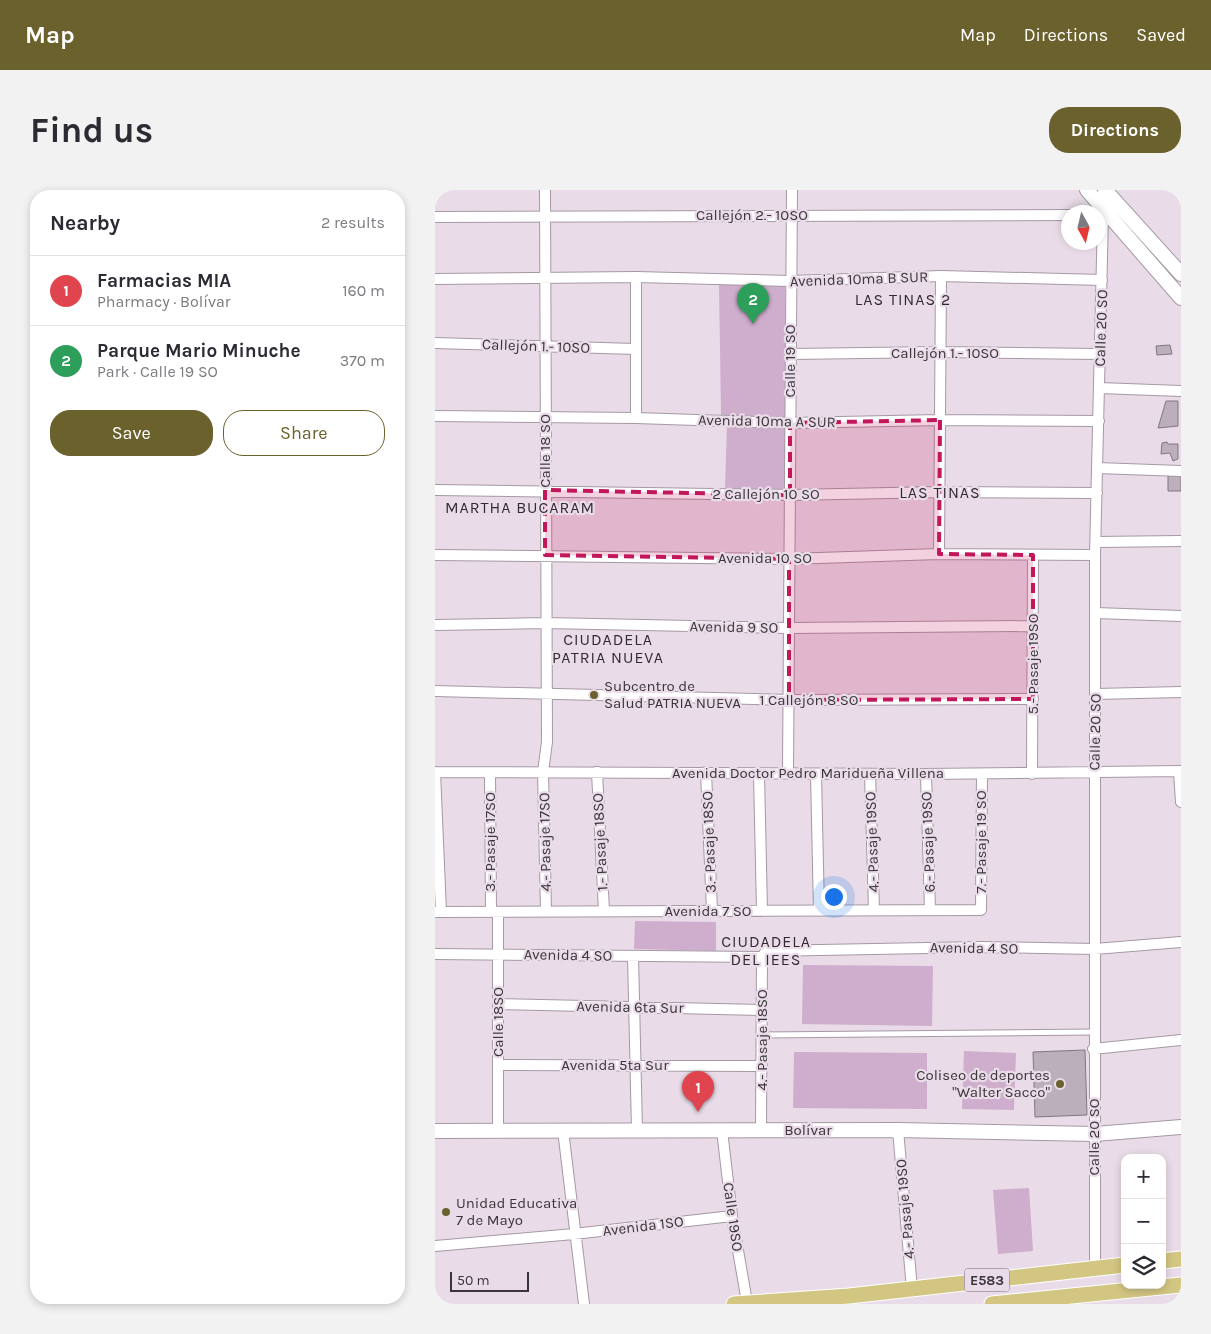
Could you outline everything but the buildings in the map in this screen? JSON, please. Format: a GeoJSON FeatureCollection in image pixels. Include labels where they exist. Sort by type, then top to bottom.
{"type":"FeatureCollection","features":[{"type":"Feature","properties":{"kind":"main road"},"geometry":{"type":"LineString","coordinates":[[1166,1261],[1181,1259]]}},
{"type":"Feature","properties":{"kind":"main road","name":"E583"},"geometry":{"type":"LineString","coordinates":[[743,1303],[912,1289],[1121,1265]]}},
{"type":"Feature","properties":{"kind":"main road","name":"E583"},"geometry":{"type":"LineString","coordinates":[[992,1304],[1181,1285]]}},
{"type":"Feature","properties":{"kind":"street","name":"Calle 18 SO"},"geometry":{"type":"LineString","coordinates":[[543,772],[547,742],[545,190]]}},
{"type":"Feature","properties":{"kind":"street","name":"Calle 19 SO"},"geometry":{"type":"LineString","coordinates":[[788,772],[792,190]]}},
{"type":"Feature","properties":{"kind":"street"},"geometry":{"type":"LineString","coordinates":[[1087,190],[1101,205]]}},
{"type":"Feature","properties":{"kind":"street"},"geometry":{"type":"LineString","coordinates":[[1105,190],[1106,205]]}},
{"type":"Feature","properties":{"kind":"street"},"geometry":{"type":"LineString","coordinates":[[1106,211],[1179,270]]}},
{"type":"Feature","properties":{"kind":"street"},"geometry":{"type":"LineString","coordinates":[[1106,211],[1181,298]]}},
{"type":"Feature","properties":{"kind":"street","name":"Callejón 2.- 10SO"},"geometry":{"type":"LineString","coordinates":[[435,217],[545,215],[1061,215]]}},
{"type":"Feature","properties":{"kind":"street","name":"Calle 20 SO"},"geometry":{"type":"LineString","coordinates":[[1095,1268],[1093,1050],[1095,949],[1095,554],[1104,250]]}},
{"type":"Feature","properties":{"kind":"street"},"geometry":{"type":"LineString","coordinates":[[939,554],[941,276]]}},
{"type":"Feature","properties":{"kind":"street","name":"Avenida 10ma B SUR"},"geometry":{"type":"LineString","coordinates":[[435,279],[636,277],[790,281],[941,276],[1102,280]]}},
{"type":"Feature","properties":{"kind":"street"},"geometry":{"type":"LineString","coordinates":[[636,277],[636,418]]}},
{"type":"Feature","properties":{"kind":"street","name":"Callejón 1.- 10SO"},"geometry":{"type":"LineString","coordinates":[[435,343],[636,349]]}},
{"type":"Feature","properties":{"kind":"street","name":"Callejón 1.- 10SO"},"geometry":{"type":"LineString","coordinates":[[790,354],[941,352],[1100,354]]}},
{"type":"Feature","properties":{"kind":"street"},"geometry":{"type":"LineString","coordinates":[[1099,388],[1181,391]]}},
{"type":"Feature","properties":{"kind":"street","name":"Avenida 10ma A SUR"},"geometry":{"type":"LineString","coordinates":[[435,416],[636,418],[790,423],[941,420],[1099,421]]}},
{"type":"Feature","properties":{"kind":"street"},"geometry":{"type":"LineString","coordinates":[[1097,468],[1181,471]]}},
{"type":"Feature","properties":{"kind":"street","name":"2 Callejón 10 SO"},"geometry":{"type":"LineString","coordinates":[[435,490],[545,490],[789,496],[940,492],[1097,493]]}},
{"type":"Feature","properties":{"kind":"street"},"geometry":{"type":"LineString","coordinates":[[1096,542],[1181,540]]}},
{"type":"Feature","properties":{"kind":"street","name":"Avenida 10 SO"},"geometry":{"type":"LineString","coordinates":[[435,555],[789,559],[939,554],[1095,554]]}},
{"type":"Feature","properties":{"kind":"street","name":"5.- Pasaje 19SO"},"geometry":{"type":"LineString","coordinates":[[1032,774],[1033,554]]}},
{"type":"Feature","properties":{"kind":"street"},"geometry":{"type":"LineString","coordinates":[[1096,612],[1181,616]]}},
{"type":"Feature","properties":{"kind":"street","name":"Avenida 9 SO"},"geometry":{"type":"LineString","coordinates":[[435,625],[546,623],[789,628],[1033,626]]}},
{"type":"Feature","properties":{"kind":"street","name":"1 Callejón 8 SO"},"geometry":{"type":"LineString","coordinates":[[435,691],[789,700],[1033,700]]}},
{"type":"Feature","properties":{"kind":"street"},"geometry":{"type":"LineString","coordinates":[[1096,694],[1181,692]]}},
{"type":"Feature","properties":{"kind":"street"},"geometry":{"type":"LineString","coordinates":[[1180,771],[1181,802]]}},
{"type":"Feature","properties":{"kind":"street","name":"Avenida Doctor Pedro Maridueña Villena"},"geometry":{"type":"LineString","coordinates":[[435,772],[1032,774],[1180,771]]}},
{"type":"Feature","properties":{"kind":"street"},"geometry":{"type":"LineString","coordinates":[[435,772],[438,912]]}},
{"type":"Feature","properties":{"kind":"street","name":"4.- Pasaje 17SO"},"geometry":{"type":"LineString","coordinates":[[543,772],[546,912]]}},
{"type":"Feature","properties":{"kind":"street","name":"1.- Pasaje 18SO"},"geometry":{"type":"LineString","coordinates":[[597,772],[604,911]]}},
{"type":"Feature","properties":{"kind":"street","name":"3.- Pasaje 18SO"},"geometry":{"type":"LineString","coordinates":[[706,772],[712,911]]}},
{"type":"Feature","properties":{"kind":"street","name":"3.- Pasaje 17SO"},"geometry":{"type":"LineString","coordinates":[[490,773],[494,912]]}},
{"type":"Feature","properties":{"kind":"street"},"geometry":{"type":"LineString","coordinates":[[759,774],[762,911]]}},
{"type":"Feature","properties":{"kind":"street"},"geometry":{"type":"LineString","coordinates":[[817,774],[819,911]]}},
{"type":"Feature","properties":{"kind":"street","name":"4.- Pasaje 19SO"},"geometry":{"type":"LineString","coordinates":[[870,774],[874,910]]}},
{"type":"Feature","properties":{"kind":"street","name":"6.- Pasaje 19SO"},"geometry":{"type":"LineString","coordinates":[[926,774],[930,910]]}},
{"type":"Feature","properties":{"kind":"street","name":"7.- Pasaje 19 SO"},"geometry":{"type":"LineString","coordinates":[[981,910],[982,774]]}},
{"type":"Feature","properties":{"kind":"street","name":"Avenida 7 SO"},"geometry":{"type":"LineString","coordinates":[[438,912],[981,910]]}},
{"type":"Feature","properties":{"kind":"street","name":"Calle 18SO"},"geometry":{"type":"LineString","coordinates":[[494,912],[498,955],[498,1132]]}},
{"type":"Feature","properties":{"kind":"street","name":"Avenida 4 SO"},"geometry":{"type":"LineString","coordinates":[[435,954],[633,956],[981,947],[1095,949],[1181,942]]}},
{"type":"Feature","properties":{"kind":"street","name":"4.- Pasaje 18SO"},"geometry":{"type":"LineString","coordinates":[[761,1130],[764,954]]}},
{"type":"Feature","properties":{"kind":"street"},"geometry":{"type":"LineString","coordinates":[[633,956],[637,1130]]}},
{"type":"Feature","properties":{"kind":"street","name":"Avenida 6ta Sur"},"geometry":{"type":"LineString","coordinates":[[498,1004],[762,1010]]}},
{"type":"Feature","properties":{"kind":"street"},"geometry":{"type":"LineString","coordinates":[[1093,1050],[1181,1040]]}},
{"type":"Feature","properties":{"kind":"street","name":"Avenida 5ta Sur"},"geometry":{"type":"LineString","coordinates":[[498,1065],[635,1064],[762,1066]]}},
{"type":"Feature","properties":{"kind":"street","name":"Bolívar"},"geometry":{"type":"LineString","coordinates":[[435,1131],[898,1130],[1095,1134],[1181,1127]]}},
{"type":"Feature","properties":{"kind":"street"},"geometry":{"type":"LineString","coordinates":[[563,1130],[583,1304]]}},
{"type":"Feature","properties":{"kind":"street","name":"Calle 19SO"},"geometry":{"type":"LineString","coordinates":[[722,1130],[743,1303]]}},
{"type":"Feature","properties":{"kind":"street","name":"4.- Pasaje 19S0"},"geometry":{"type":"LineString","coordinates":[[898,1130],[912,1289]]}},
{"type":"Feature","properties":{"kind":"street","name":"Avenida 1SO"},"geometry":{"type":"LineString","coordinates":[[435,1246],[574,1234],[732,1216]]}},
{"type":"Feature","properties":{"kind":"lane"},"geometry":{"type":"LineString","coordinates":[[762,1035],[1094,1032]]}},
{"type":"Feature","properties":{"kind":"highlighted area"},"geometry":{"type":"Polygon","coordinates":[[[940,420],[939,554],[1033,555],[1033,699],[789,700],[789,559],[545,555],[545,490],[790,495],[790,423],[940,420]]]}},
{"type":"Feature","properties":{"kind":"shaded area"},"geometry":{"type":"Polygon","coordinates":[[[719,285],[785,285],[786,418],[721,415],[719,285]]]}},
{"type":"Feature","properties":{"kind":"shaded area"},"geometry":{"type":"Polygon","coordinates":[[[727,424],[785,426],[785,490],[725,490],[727,424]]]}},
{"type":"Feature","properties":{"kind":"shaded area"},"geometry":{"type":"Polygon","coordinates":[[[635,921],[716,922],[716,951],[634,949],[635,921]]]}},
{"type":"Feature","properties":{"kind":"shaded area"},"geometry":{"type":"Polygon","coordinates":[[[803,965],[933,966],[932,1026],[802,1024],[803,965]]]}},
{"type":"Feature","properties":{"kind":"shaded area"},"geometry":{"type":"Polygon","coordinates":[[[964,1051],[1016,1053],[1014,1110],[962,1109],[964,1051]]]}},
{"type":"Feature","properties":{"kind":"shaded area"},"geometry":{"type":"Polygon","coordinates":[[[794,1052],[927,1053],[927,1109],[793,1108],[794,1052]]]}},
{"type":"Feature","properties":{"kind":"shaded area"},"geometry":{"type":"Polygon","coordinates":[[[1029,1188],[1033,1251],[998,1254],[993,1190],[1029,1188]]]}},
{"type":"Feature","properties":{"kind":"place","name":"Parque Mario Minuche"},"geometry":{"type":"Point","coordinates":[753,324]}},
{"type":"Feature","properties":{"kind":"place","name":"Subcentro de Salud PATRIA NUEVA"},"geometry":{"type":"Point","coordinates":[594,695]}},
{"type":"Feature","properties":{"kind":"place","name":"Coliseo de deportes \"Walter Sacco\""},"geometry":{"type":"Point","coordinates":[1060,1084]}},
{"type":"Feature","properties":{"kind":"place","name":"Farmacias MIA"},"geometry":{"type":"Point","coordinates":[698,1112]}},
{"type":"Feature","properties":{"kind":"place","name":"Unidad Educativa 7 de Mayo"},"geometry":{"type":"Point","coordinates":[446,1212]}},
{"type":"Feature","properties":{"kind":"district","name":"LAS TINAS 2"},"geometry":{"type":"Point","coordinates":[903,299]}},
{"type":"Feature","properties":{"kind":"district","name":"LAS TINAS"},"geometry":{"type":"Point","coordinates":[940,492]}},
{"type":"Feature","properties":{"kind":"district","name":"MARTHA BUCARAM"},"geometry":{"type":"Point","coordinates":[520,507]}},
{"type":"Feature","properties":{"kind":"district","name":"CIUDADELA PATRIA NUEVA"},"geometry":{"type":"Point","coordinates":[608,648]}},
{"type":"Feature","properties":{"kind":"district","name":"CIUDADELA DEL IEES"},"geometry":{"type":"Point","coordinates":[766,950]}}]}
